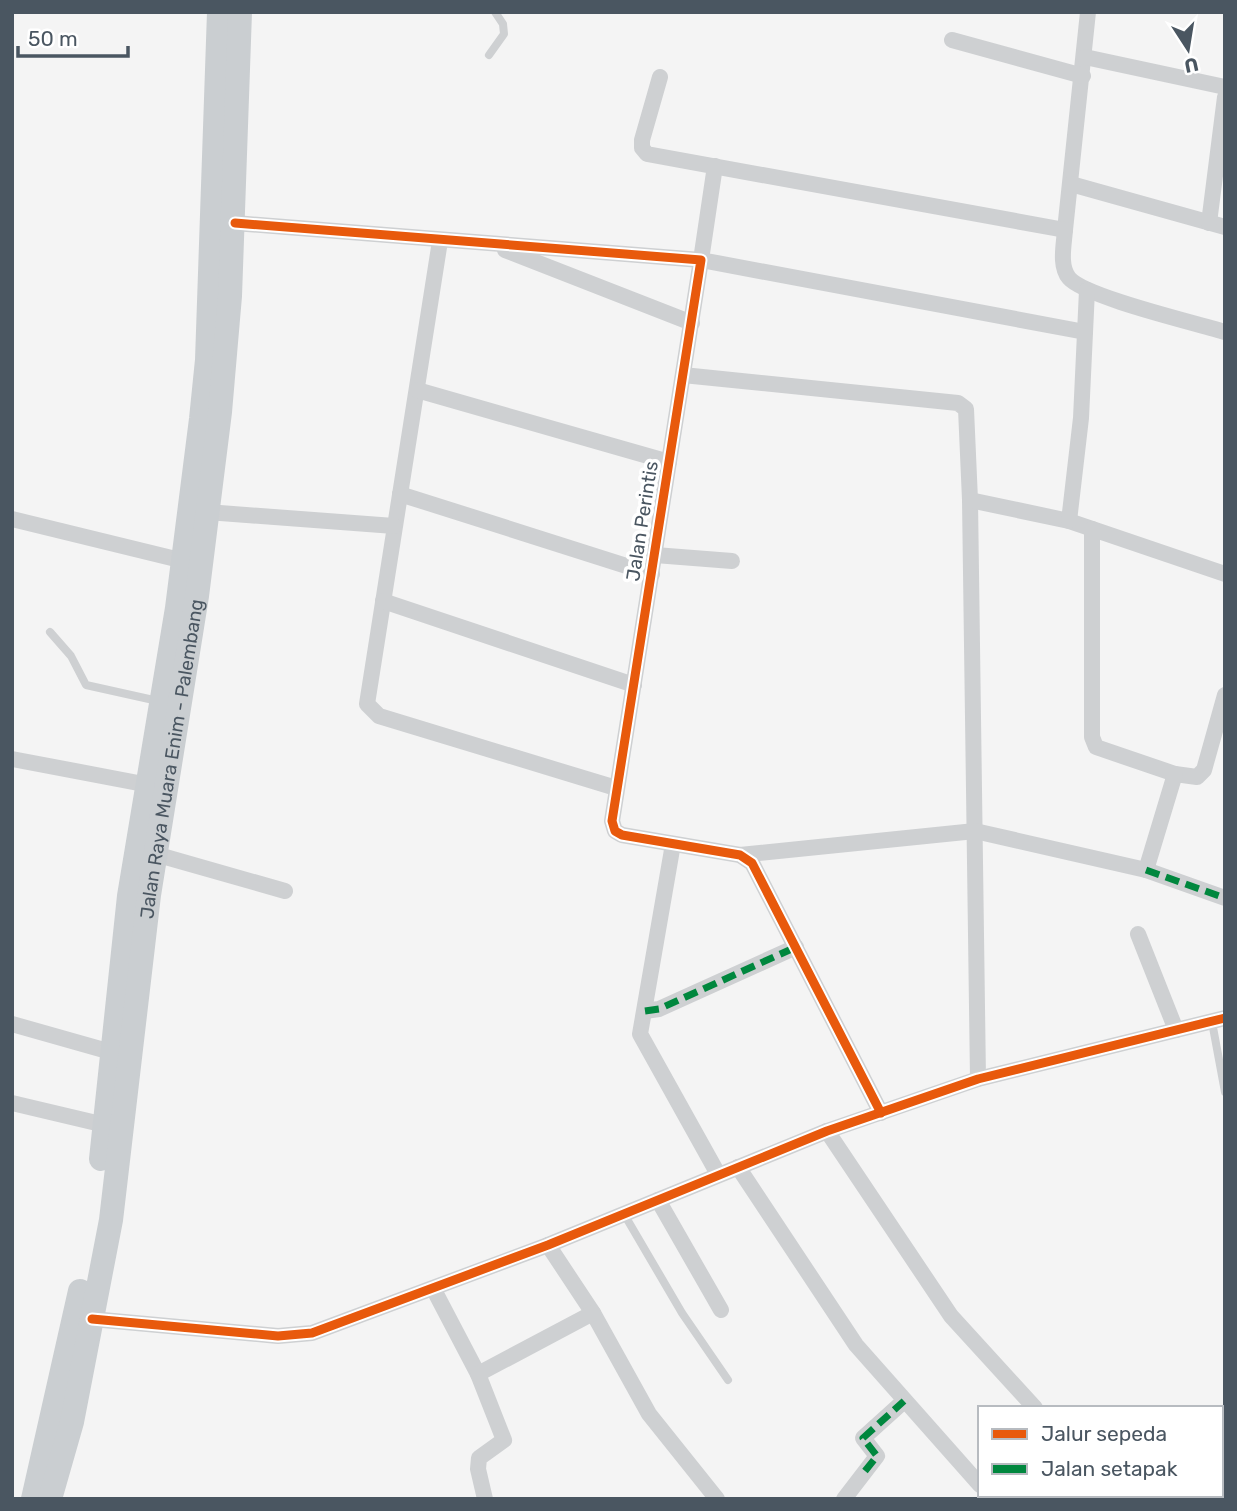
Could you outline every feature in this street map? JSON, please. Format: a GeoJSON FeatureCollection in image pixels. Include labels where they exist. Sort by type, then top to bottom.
{"type":"FeatureCollection","features":[{"type":"Feature","properties":{"kind":"main road","name":"Jalan Raya Muara Enim - Palembang"},"geometry":{"type":"LineString","coordinates":[[33,1499],[75,1319],[94,1217],[129,896],[157,787],[207,512],[220,412],[235,223],[224,185],[219,12]]}},
{"type":"Feature","properties":{"kind":"main road","name":"Jalan Raya Muara Enim - Palembang"},"geometry":{"type":"LineString","coordinates":[[50,1499],[72,1422],[111,1220],[155,854],[161,702],[184,561],[240,12]]}},
{"type":"Feature","properties":{"kind":"street"},"geometry":{"type":"LineString","coordinates":[[1088,12],[1063,266],[1070,279],[1087,290],[1225,332]]}},
{"type":"Feature","properties":{"kind":"street"},"geometry":{"type":"LineString","coordinates":[[952,40],[1083,76]]}},
{"type":"Feature","properties":{"kind":"street"},"geometry":{"type":"LineString","coordinates":[[1085,57],[1225,87]]}},
{"type":"Feature","properties":{"kind":"street"},"geometry":{"type":"LineString","coordinates":[[660,77],[642,148],[655,157],[1065,230]]}},
{"type":"Feature","properties":{"kind":"street"},"geometry":{"type":"LineString","coordinates":[[1070,184],[1217,225],[1225,97]]}},
{"type":"Feature","properties":{"kind":"street","name":"Jalan Perintis"},"geometry":{"type":"LineString","coordinates":[[715,166],[616,788],[612,821],[618,833],[740,855],[975,831],[1146,870],[1225,898]]}},
{"type":"Feature","properties":{"kind":"street"},"geometry":{"type":"LineString","coordinates":[[235,223],[440,242],[701,260],[1085,332]]}},
{"type":"Feature","properties":{"kind":"street"},"geometry":{"type":"LineString","coordinates":[[440,242],[366,695],[368,704],[375,714],[616,788]]}},
{"type":"Feature","properties":{"kind":"street"},"geometry":{"type":"LineString","coordinates":[[491,245],[692,323]]}},
{"type":"Feature","properties":{"kind":"street"},"geometry":{"type":"LineString","coordinates":[[1069,521],[1081,418],[1087,290]]}},
{"type":"Feature","properties":{"kind":"street"},"geometry":{"type":"LineString","coordinates":[[683,375],[958,403],[967,409],[971,500],[978,1079]]}},
{"type":"Feature","properties":{"kind":"street"},"geometry":{"type":"LineString","coordinates":[[417,390],[669,462]]}},
{"type":"Feature","properties":{"kind":"street"},"geometry":{"type":"LineString","coordinates":[[400,494],[652,574]]}},
{"type":"Feature","properties":{"kind":"street"},"geometry":{"type":"LineString","coordinates":[[971,500],[1069,521],[1225,574]]}},
{"type":"Feature","properties":{"kind":"street"},"geometry":{"type":"LineString","coordinates":[[207,512],[394,526]]}},
{"type":"Feature","properties":{"kind":"street"},"geometry":{"type":"LineString","coordinates":[[12,519],[184,561]]}},
{"type":"Feature","properties":{"kind":"street"},"geometry":{"type":"LineString","coordinates":[[1092,529],[1093,741],[1102,751],[1192,778],[1202,774],[1225,695]]}},
{"type":"Feature","properties":{"kind":"street"},"geometry":{"type":"LineString","coordinates":[[655,555],[732,561]]}},
{"type":"Feature","properties":{"kind":"street"},"geometry":{"type":"LineString","coordinates":[[383,601],[634,685]]}},
{"type":"Feature","properties":{"kind":"street"},"geometry":{"type":"LineString","coordinates":[[12,759],[157,787]]}},
{"type":"Feature","properties":{"kind":"street"},"geometry":{"type":"LineString","coordinates":[[1146,870],[1175,774]]}},
{"type":"Feature","properties":{"kind":"street"},"geometry":{"type":"LineString","coordinates":[[673,844],[645,1011],[640,1026],[641,1038],[718,1174]]}},
{"type":"Feature","properties":{"kind":"street"},"geometry":{"type":"LineString","coordinates":[[155,854],[285,891]]}},
{"type":"Feature","properties":{"kind":"street"},"geometry":{"type":"LineString","coordinates":[[740,855],[756,870],[881,1112]]}},
{"type":"Feature","properties":{"kind":"street"},"geometry":{"type":"LineString","coordinates":[[1138,934],[1176,1030]]}},
{"type":"Feature","properties":{"kind":"street"},"geometry":{"type":"LineString","coordinates":[[645,1011],[659,1009],[796,947]]}},
{"type":"Feature","properties":{"kind":"street"},"geometry":{"type":"LineString","coordinates":[[92,1319],[297,1335],[330,1328],[434,1290],[718,1174],[881,1112],[978,1079],[1218,1020]]}},
{"type":"Feature","properties":{"kind":"street"},"geometry":{"type":"LineString","coordinates":[[12,1024],[111,1052]]}},
{"type":"Feature","properties":{"kind":"street"},"geometry":{"type":"LineString","coordinates":[[12,1103],[105,1125]]}},
{"type":"Feature","properties":{"kind":"street"},"geometry":{"type":"LineString","coordinates":[[827,1131],[951,1316],[1033,1406]]}},
{"type":"Feature","properties":{"kind":"street"},"geometry":{"type":"LineString","coordinates":[[738,1167],[856,1345],[978,1483]]}},
{"type":"Feature","properties":{"kind":"street"},"geometry":{"type":"LineString","coordinates":[[658,1200],[721,1310]]}},
{"type":"Feature","properties":{"kind":"street"},"geometry":{"type":"LineString","coordinates":[[548,1245],[593,1313],[649,1414],[717,1499]]}},
{"type":"Feature","properties":{"kind":"street"},"geometry":{"type":"LineString","coordinates":[[434,1290],[478,1374],[504,1440],[479,1458],[478,1469],[485,1499]]}},
{"type":"Feature","properties":{"kind":"street"},"geometry":{"type":"LineString","coordinates":[[478,1374],[593,1313]]}},
{"type":"Feature","properties":{"kind":"street"},"geometry":{"type":"LineString","coordinates":[[844,1499],[877,1456],[863,1438],[904,1401]]}},
{"type":"Feature","properties":{"kind":"lane"},"geometry":{"type":"LineString","coordinates":[[489,55],[504,34],[503,24],[495,12]]}},
{"type":"Feature","properties":{"kind":"lane"},"geometry":{"type":"LineString","coordinates":[[50,632],[71,656],[76,672],[86,685],[161,702]]}},
{"type":"Feature","properties":{"kind":"lane"},"geometry":{"type":"LineString","coordinates":[[1218,1020],[1225,1092]]}},
{"type":"Feature","properties":{"kind":"lane"},"geometry":{"type":"LineString","coordinates":[[624,1214],[682,1313],[729,1380]]}},
{"type":"Feature","properties":{"kind":"marked path"},"geometry":{"type":"LineString","coordinates":[[1146,870],[1225,898]]}},
{"type":"Feature","properties":{"kind":"marked path"},"geometry":{"type":"LineString","coordinates":[[645,1011],[659,1009],[796,947]]}},
{"type":"Feature","properties":{"kind":"marked path"},"geometry":{"type":"LineString","coordinates":[[865,1471],[877,1456],[863,1438],[904,1401]]}},
{"type":"Feature","properties":{"kind":"cycle path"},"geometry":{"type":"LineString","coordinates":[[235,223],[701,260],[612,821],[615,831],[622,835],[740,855],[752,863],[881,1113]]}},
{"type":"Feature","properties":{"kind":"cycle path"},"geometry":{"type":"LineString","coordinates":[[92,1319],[278,1336],[312,1333],[548,1245],[827,1131],[978,1079],[1225,1018]]}}]}
